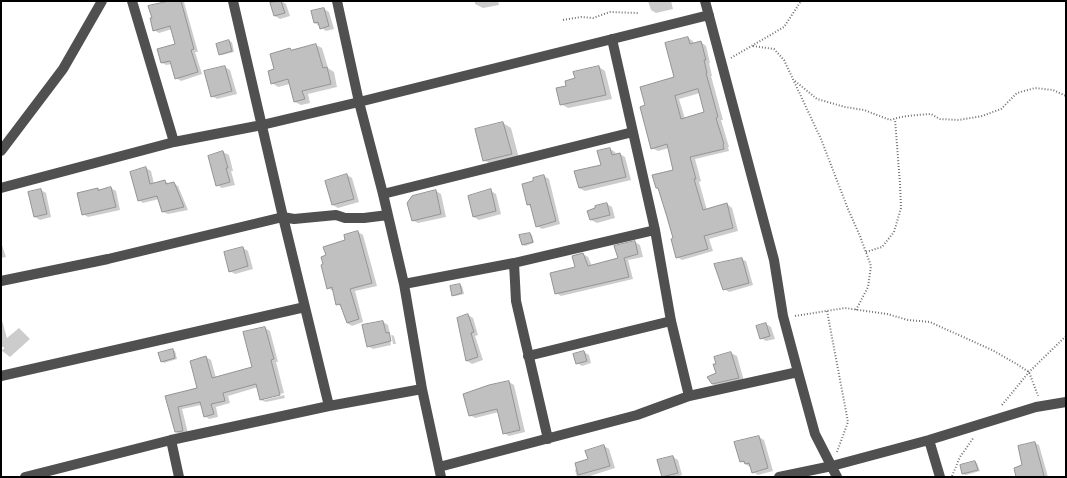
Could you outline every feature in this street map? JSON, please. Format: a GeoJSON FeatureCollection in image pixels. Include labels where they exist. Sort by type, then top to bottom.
{"type":"FeatureCollection","features":[{"type":"Feature","properties":{"kind":"street"},"geometry":{"type":"LineString","coordinates":[[1,151],[63,69],[102,1]]}},
{"type":"Feature","properties":{"kind":"street"},"geometry":{"type":"LineString","coordinates":[[132,1],[174,142]]}},
{"type":"Feature","properties":{"kind":"street"},"geometry":{"type":"LineString","coordinates":[[233,1],[329,406]]}},
{"type":"Feature","properties":{"kind":"street"},"geometry":{"type":"LineString","coordinates":[[337,1],[359,102],[383,194],[404,284],[422,389],[440,472],[548,439],[637,415],[689,396],[798,372]]}},
{"type":"Feature","properties":{"kind":"street"},"geometry":{"type":"LineString","coordinates":[[705,1],[774,260],[783,316],[798,372],[816,434],[837,477]]}},
{"type":"Feature","properties":{"kind":"street"},"geometry":{"type":"LineString","coordinates":[[1,188],[174,142],[262,125],[359,102],[709,15]]}},
{"type":"Feature","properties":{"kind":"street"},"geometry":{"type":"LineString","coordinates":[[612,39],[655,230],[671,321],[689,396]]}},
{"type":"Feature","properties":{"kind":"street"},"geometry":{"type":"LineString","coordinates":[[383,194],[633,132]]}},
{"type":"Feature","properties":{"kind":"street"},"geometry":{"type":"LineString","coordinates":[[1,281],[108,259],[283,217],[294,220],[336,215],[345,218],[364,218],[388,215]]}},
{"type":"Feature","properties":{"kind":"street"},"geometry":{"type":"LineString","coordinates":[[404,284],[514,263],[655,230]]}},
{"type":"Feature","properties":{"kind":"street"},"geometry":{"type":"LineString","coordinates":[[514,263],[516,301],[548,439]]}},
{"type":"Feature","properties":{"kind":"street"},"geometry":{"type":"LineString","coordinates":[[1,376],[305,307]]}},
{"type":"Feature","properties":{"kind":"street"},"geometry":{"type":"LineString","coordinates":[[528,356],[671,321]]}},
{"type":"Feature","properties":{"kind":"street"},"geometry":{"type":"LineString","coordinates":[[25,477],[171,440],[329,406],[422,389]]}},
{"type":"Feature","properties":{"kind":"street"},"geometry":{"type":"LineString","coordinates":[[779,477],[832,466],[929,440],[1042,406],[1066,402]]}},
{"type":"Feature","properties":{"kind":"street"},"geometry":{"type":"LineString","coordinates":[[171,440],[179,477]]}},
{"type":"Feature","properties":{"kind":"street"},"geometry":{"type":"LineString","coordinates":[[929,440],[940,477]]}},
{"type":"Feature","properties":{"kind":"path"},"geometry":{"type":"LineString","coordinates":[[721,61],[732,58],[784,28],[801,1]]}},
{"type":"Feature","properties":{"kind":"path"},"geometry":{"type":"LineString","coordinates":[[563,20],[581,17],[593,18],[610,12],[638,13]]}},
{"type":"Feature","properties":{"kind":"path"},"geometry":{"type":"LineString","coordinates":[[753,46],[774,49],[784,60],[821,139],[866,252],[871,266],[868,286],[856,310]]}},
{"type":"Feature","properties":{"kind":"path"},"geometry":{"type":"LineString","coordinates":[[794,81],[817,99],[845,107],[864,110],[890,120],[895,118],[931,114],[940,119],[959,120],[982,116],[1001,109],[1017,93],[1034,88],[1053,90],[1066,96]]}},
{"type":"Feature","properties":{"kind":"path"},"geometry":{"type":"LineString","coordinates":[[866,252],[882,247],[894,232],[901,208],[895,118]]}},
{"type":"Feature","properties":{"kind":"path"},"geometry":{"type":"LineString","coordinates":[[783,316],[845,308],[887,314],[908,320],[930,322],[1005,356],[1029,372],[1042,406]]}},
{"type":"Feature","properties":{"kind":"path"},"geometry":{"type":"LineString","coordinates":[[827,311],[848,422],[832,466]]}},
{"type":"Feature","properties":{"kind":"path"},"geometry":{"type":"LineString","coordinates":[[1000,408],[1029,372],[1066,336]]}},
{"type":"Feature","properties":{"kind":"path"},"geometry":{"type":"LineString","coordinates":[[951,477],[960,457],[984,424]]}},
{"type":"Feature","properties":{"kind":"building"},"geometry":{"type":"Polygon","coordinates":[[[169,1],[181,1],[194,49],[191,50],[198,72],[175,79],[170,61],[161,63],[157,49],[175,44],[170,26],[153,31],[150,18],[152,18],[148,6],[169,1]]]}},
{"type":"Feature","properties":{"kind":"building"},"geometry":{"type":"Polygon","coordinates":[[[281,1],[285,13],[274,16],[270,3],[281,1]]]}},
{"type":"Feature","properties":{"kind":"building"},"geometry":{"type":"Polygon","coordinates":[[[324,8],[329,26],[320,29],[318,22],[314,23],[311,11],[324,8]]]}},
{"type":"Feature","properties":{"kind":"building"},"geometry":{"type":"Polygon","coordinates":[[[688,37],[690,44],[701,41],[706,60],[704,60],[706,73],[718,117],[716,118],[724,144],[724,149],[690,157],[696,179],[694,179],[703,210],[727,203],[733,228],[704,236],[708,249],[676,258],[671,239],[673,238],[667,217],[658,188],[656,188],[652,175],[673,170],[667,144],[651,149],[640,107],[645,105],[640,87],[674,77],[665,43],[688,37]],[[698,89],[675,96],[681,119],[704,112],[698,89]]]}},
{"type":"Feature","properties":{"kind":"building"},"geometry":{"type":"Polygon","coordinates":[[[229,40],[232,51],[219,55],[216,44],[229,40]]]}},
{"type":"Feature","properties":{"kind":"building"},"geometry":{"type":"Polygon","coordinates":[[[316,44],[323,68],[327,67],[331,84],[302,91],[305,99],[294,102],[288,79],[271,84],[268,71],[274,69],[270,54],[290,48],[291,50],[316,44]]]}},
{"type":"Feature","properties":{"kind":"building"},"geometry":{"type":"Polygon","coordinates":[[[225,66],[232,91],[211,97],[204,71],[225,66]]]}},
{"type":"Feature","properties":{"kind":"building"},"geometry":{"type":"Polygon","coordinates":[[[599,66],[606,95],[560,105],[556,88],[566,86],[565,81],[575,78],[573,72],[599,66]]]}},
{"type":"Feature","properties":{"kind":"building"},"geometry":{"type":"Polygon","coordinates":[[[503,122],[512,154],[483,161],[475,129],[503,122]]]}},
{"type":"Feature","properties":{"kind":"building"},"geometry":{"type":"Polygon","coordinates":[[[610,148],[612,155],[620,153],[626,177],[579,188],[574,171],[601,165],[597,151],[610,148]]]}},
{"type":"Feature","properties":{"kind":"building"},"geometry":{"type":"Polygon","coordinates":[[[223,151],[230,182],[216,186],[208,156],[223,151]]]}},
{"type":"Feature","properties":{"kind":"building"},"geometry":{"type":"Polygon","coordinates":[[[146,167],[150,184],[165,180],[166,184],[174,182],[184,207],[162,212],[157,196],[138,201],[130,172],[146,167]]]}},
{"type":"Feature","properties":{"kind":"building"},"geometry":{"type":"Polygon","coordinates":[[[347,174],[354,199],[332,205],[325,181],[347,174]]]}},
{"type":"Feature","properties":{"kind":"building"},"geometry":{"type":"Polygon","coordinates":[[[544,175],[556,221],[536,227],[530,204],[527,205],[522,184],[533,181],[533,178],[544,175]]]}},
{"type":"Feature","properties":{"kind":"building"},"geometry":{"type":"Polygon","coordinates":[[[111,187],[116,207],[82,215],[77,193],[98,188],[98,190],[111,187]]]}},
{"type":"Feature","properties":{"kind":"building"},"geometry":{"type":"Polygon","coordinates":[[[41,189],[47,214],[34,217],[28,192],[41,189]]]}},
{"type":"Feature","properties":{"kind":"building"},"geometry":{"type":"Polygon","coordinates":[[[491,189],[496,211],[473,217],[468,196],[491,189]]]}},
{"type":"Feature","properties":{"kind":"building"},"geometry":{"type":"Polygon","coordinates":[[[436,190],[441,214],[412,221],[407,203],[412,196],[436,190]]]}},
{"type":"Feature","properties":{"kind":"building"},"geometry":{"type":"Polygon","coordinates":[[[607,203],[610,215],[590,220],[587,211],[595,208],[595,206],[607,203]]]}},
{"type":"Feature","properties":{"kind":"building"},"geometry":{"type":"Polygon","coordinates":[[[358,231],[372,283],[350,289],[359,319],[347,323],[340,304],[336,305],[332,287],[327,289],[321,265],[323,264],[321,257],[326,255],[323,247],[345,240],[344,235],[358,231]]]}},
{"type":"Feature","properties":{"kind":"building"},"geometry":{"type":"Polygon","coordinates":[[[530,233],[533,242],[522,245],[519,235],[530,233]]]}},
{"type":"Feature","properties":{"kind":"building"},"geometry":{"type":"Polygon","coordinates":[[[635,241],[638,254],[624,258],[629,277],[555,294],[550,273],[575,267],[572,256],[583,253],[588,266],[618,258],[614,246],[635,241]]]}},
{"type":"Feature","properties":{"kind":"building"},"geometry":{"type":"Polygon","coordinates":[[[243,247],[248,266],[229,272],[224,252],[243,247]]]}},
{"type":"Feature","properties":{"kind":"building"},"geometry":{"type":"Polygon","coordinates":[[[742,258],[749,283],[723,290],[714,264],[742,258]]]}},
{"type":"Feature","properties":{"kind":"building"},"geometry":{"type":"Polygon","coordinates":[[[460,284],[462,293],[452,296],[450,286],[460,284]]]}},
{"type":"Feature","properties":{"kind":"building"},"geometry":{"type":"Polygon","coordinates":[[[468,314],[474,332],[471,333],[478,357],[466,361],[457,318],[468,314]]]}},
{"type":"Feature","properties":{"kind":"building"},"geometry":{"type":"Polygon","coordinates":[[[383,321],[386,333],[389,332],[391,341],[367,347],[362,325],[383,321]]]}},
{"type":"Feature","properties":{"kind":"building"},"geometry":{"type":"Polygon","coordinates":[[[766,323],[770,336],[760,339],[756,326],[766,323]]]}},
{"type":"Feature","properties":{"kind":"building"},"geometry":{"type":"Polygon","coordinates":[[[265,327],[274,359],[271,360],[280,395],[260,400],[256,384],[223,393],[225,401],[211,404],[214,414],[204,417],[200,402],[178,407],[183,431],[175,432],[165,396],[197,388],[190,361],[206,356],[212,378],[252,367],[243,332],[265,327]]]}},
{"type":"Feature","properties":{"kind":"building"},"geometry":{"type":"Polygon","coordinates":[[[173,349],[175,358],[161,362],[158,353],[173,349]]]}},
{"type":"Feature","properties":{"kind":"building"},"geometry":{"type":"Polygon","coordinates":[[[584,351],[587,361],[576,364],[573,354],[584,351]]]}},
{"type":"Feature","properties":{"kind":"building"},"geometry":{"type":"Polygon","coordinates":[[[731,352],[739,378],[712,384],[707,377],[716,373],[713,364],[716,364],[714,357],[731,352]]]}},
{"type":"Feature","properties":{"kind":"building"},"geometry":{"type":"Polygon","coordinates":[[[509,381],[520,430],[503,434],[497,409],[469,416],[463,394],[489,385],[509,381]]]}},
{"type":"Feature","properties":{"kind":"building"},"geometry":{"type":"Polygon","coordinates":[[[759,436],[768,468],[752,473],[749,463],[745,464],[744,461],[740,462],[734,442],[759,436]]]}},
{"type":"Feature","properties":{"kind":"building"},"geometry":{"type":"Polygon","coordinates":[[[1035,442],[1044,476],[1016,477],[1014,468],[1022,465],[1018,446],[1035,442]]]}},
{"type":"Feature","properties":{"kind":"building"},"geometry":{"type":"Polygon","coordinates":[[[604,445],[610,466],[578,475],[575,463],[588,459],[585,451],[604,445]]]}},
{"type":"Feature","properties":{"kind":"building"},"geometry":{"type":"Polygon","coordinates":[[[673,456],[678,473],[662,477],[657,460],[673,456]]]}},
{"type":"Feature","properties":{"kind":"building"},"geometry":{"type":"Polygon","coordinates":[[[975,461],[978,470],[962,474],[960,465],[975,461]]]}}]}
